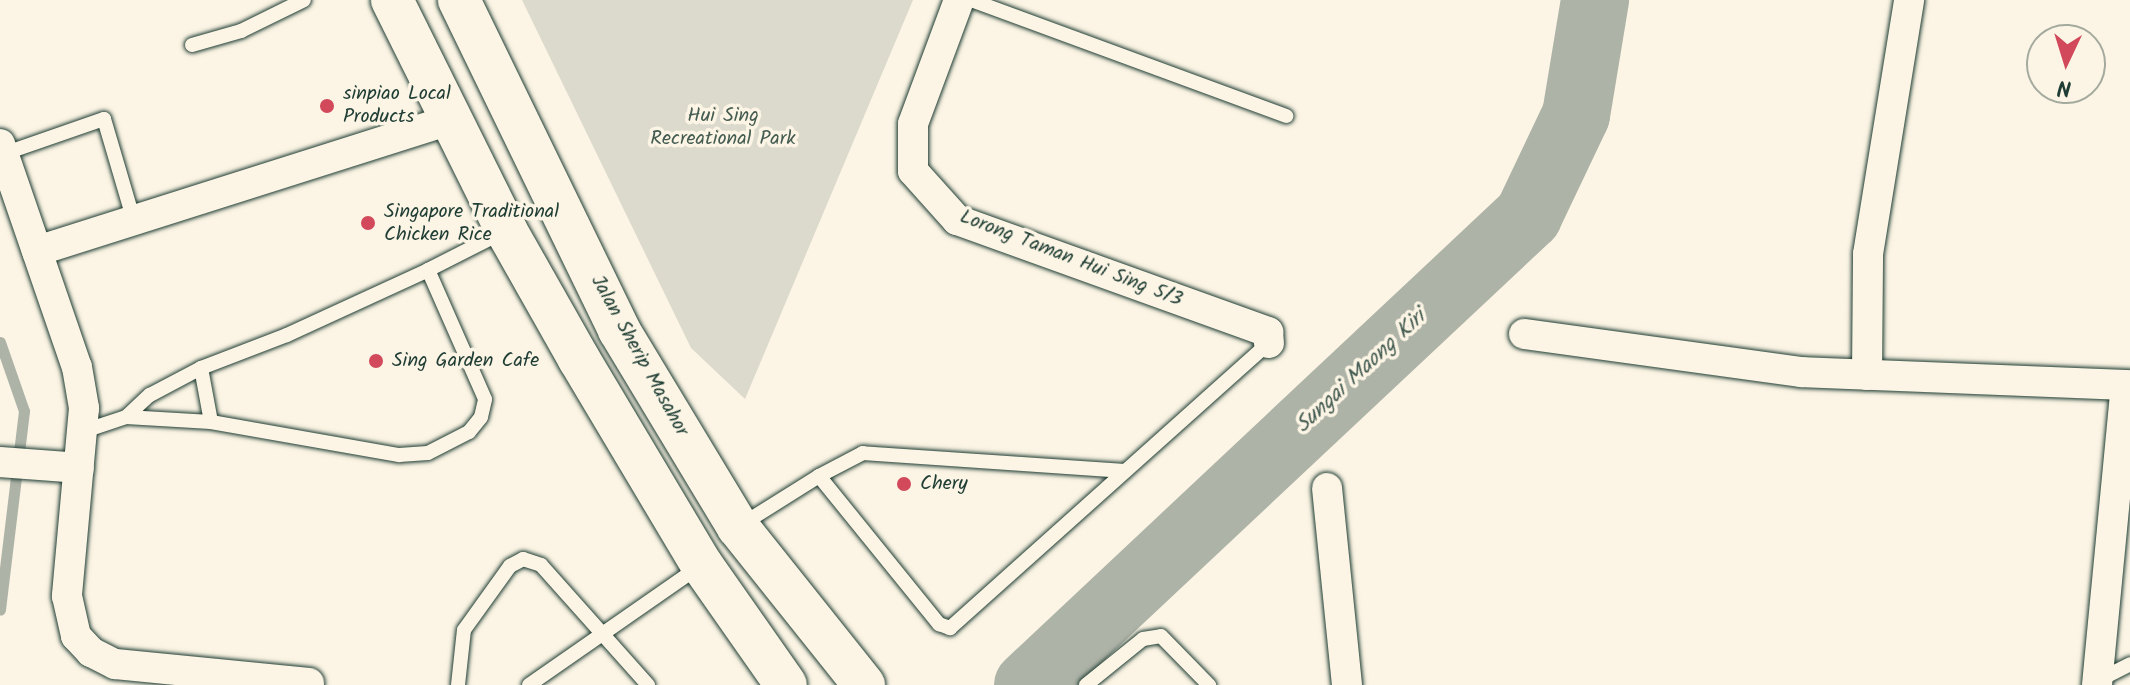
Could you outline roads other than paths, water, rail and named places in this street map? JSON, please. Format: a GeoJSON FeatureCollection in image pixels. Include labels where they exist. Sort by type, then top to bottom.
{"type":"FeatureCollection","features":[{"type":"Feature","properties":{"kind":"main road"},"geometry":{"type":"LineString","coordinates":[[392,0],[506,230],[702,565],[786,685]]}},
{"type":"Feature","properties":{"kind":"main road","name":"Jalan Sherip Masahor"},"geometry":{"type":"LineString","coordinates":[[459,0],[619,330],[738,527],[854,673]]}},
{"type":"Feature","properties":{"kind":"street","name":"Lorong Taman Hui Sing 5/3"},"geometry":{"type":"LineString","coordinates":[[959,0],[913,124],[913,171],[957,220],[1268,332],[1269,343]]}},
{"type":"Feature","properties":{"kind":"street"},"geometry":{"type":"LineString","coordinates":[[1867,375],[1868,254],[1909,0]]}},
{"type":"Feature","properties":{"kind":"street"},"geometry":{"type":"LineString","coordinates":[[37,251],[451,120]]}},
{"type":"Feature","properties":{"kind":"street"},"geometry":{"type":"LineString","coordinates":[[2,149],[77,367],[84,431],[69,467],[67,596],[76,636],[91,652],[115,664],[309,683]]}},
{"type":"Feature","properties":{"kind":"street"},"geometry":{"type":"LineString","coordinates":[[1524,334],[1801,372],[2128,385],[2097,683]]}},
{"type":"Feature","properties":{"kind":"street"},"geometry":{"type":"LineString","coordinates":[[0,462],[69,467]]}},
{"type":"Feature","properties":{"kind":"street"},"geometry":{"type":"LineString","coordinates":[[1327,488],[1347,685]]}},
{"type":"Feature","properties":{"kind":"lane"},"geometry":{"type":"LineString","coordinates":[[271,0],[276,15]]}},
{"type":"Feature","properties":{"kind":"lane"},"geometry":{"type":"LineString","coordinates":[[192,45],[276,15],[304,0]]}},
{"type":"Feature","properties":{"kind":"lane"},"geometry":{"type":"LineString","coordinates":[[971,0],[1286,116]]}},
{"type":"Feature","properties":{"kind":"lane"},"geometry":{"type":"LineString","coordinates":[[2,149],[104,119],[134,221]]}},
{"type":"Feature","properties":{"kind":"lane"},"geometry":{"type":"LineString","coordinates":[[126,417],[150,395],[201,368],[287,335],[506,230]]}},
{"type":"Feature","properties":{"kind":"lane"},"geometry":{"type":"LineString","coordinates":[[84,431],[126,417],[211,422],[320,437],[399,455],[428,453],[469,432],[481,417],[485,399],[428,270]]}},
{"type":"Feature","properties":{"kind":"lane"},"geometry":{"type":"LineString","coordinates":[[819,476],[939,624],[950,628],[1269,343]]}},
{"type":"Feature","properties":{"kind":"lane"},"geometry":{"type":"LineString","coordinates":[[201,368],[211,422]]}},
{"type":"Feature","properties":{"kind":"lane"},"geometry":{"type":"LineString","coordinates":[[738,527],[819,476],[863,453],[1125,471]]}},
{"type":"Feature","properties":{"kind":"lane"},"geometry":{"type":"LineString","coordinates":[[458,685],[464,630],[510,566],[523,559],[541,565],[648,685]]}},
{"type":"Feature","properties":{"kind":"lane"},"geometry":{"type":"LineString","coordinates":[[529,685],[702,565]]}},
{"type":"Feature","properties":{"kind":"lane"},"geometry":{"type":"LineString","coordinates":[[1086,685],[1143,639],[1161,636],[1209,685]]}},
{"type":"Feature","properties":{"kind":"lane"},"geometry":{"type":"LineString","coordinates":[[2097,683],[2130,664]]}},
{"type":"Feature","properties":{"kind":"waterway","name":"Sungai Maong Kiri"},"geometry":{"type":"LineString","coordinates":[[1028,685],[1528,216],[1576,115],[1595,0]]}},
{"type":"Feature","properties":{"kind":"waterway"},"geometry":{"type":"LineString","coordinates":[[0,342],[24,411],[0,610]]}},
{"type":"Feature","properties":{"kind":"place","name":"sinpiao Local Products"},"geometry":{"type":"Point","coordinates":[327,106]}},
{"type":"Feature","properties":{"kind":"place","name":"Singapore Traditional Chicken Rice"},"geometry":{"type":"Point","coordinates":[368,223]}},
{"type":"Feature","properties":{"kind":"place","name":"Sing Garden Cafe"},"geometry":{"type":"Point","coordinates":[376,361]}},
{"type":"Feature","properties":{"kind":"place","name":"Chery"},"geometry":{"type":"Point","coordinates":[904,484]}},
{"type":"Feature","properties":{"kind":"park label","name":"Hui Sing Recreational Park"},"geometry":{"type":"Point","coordinates":[723,128]}}]}
